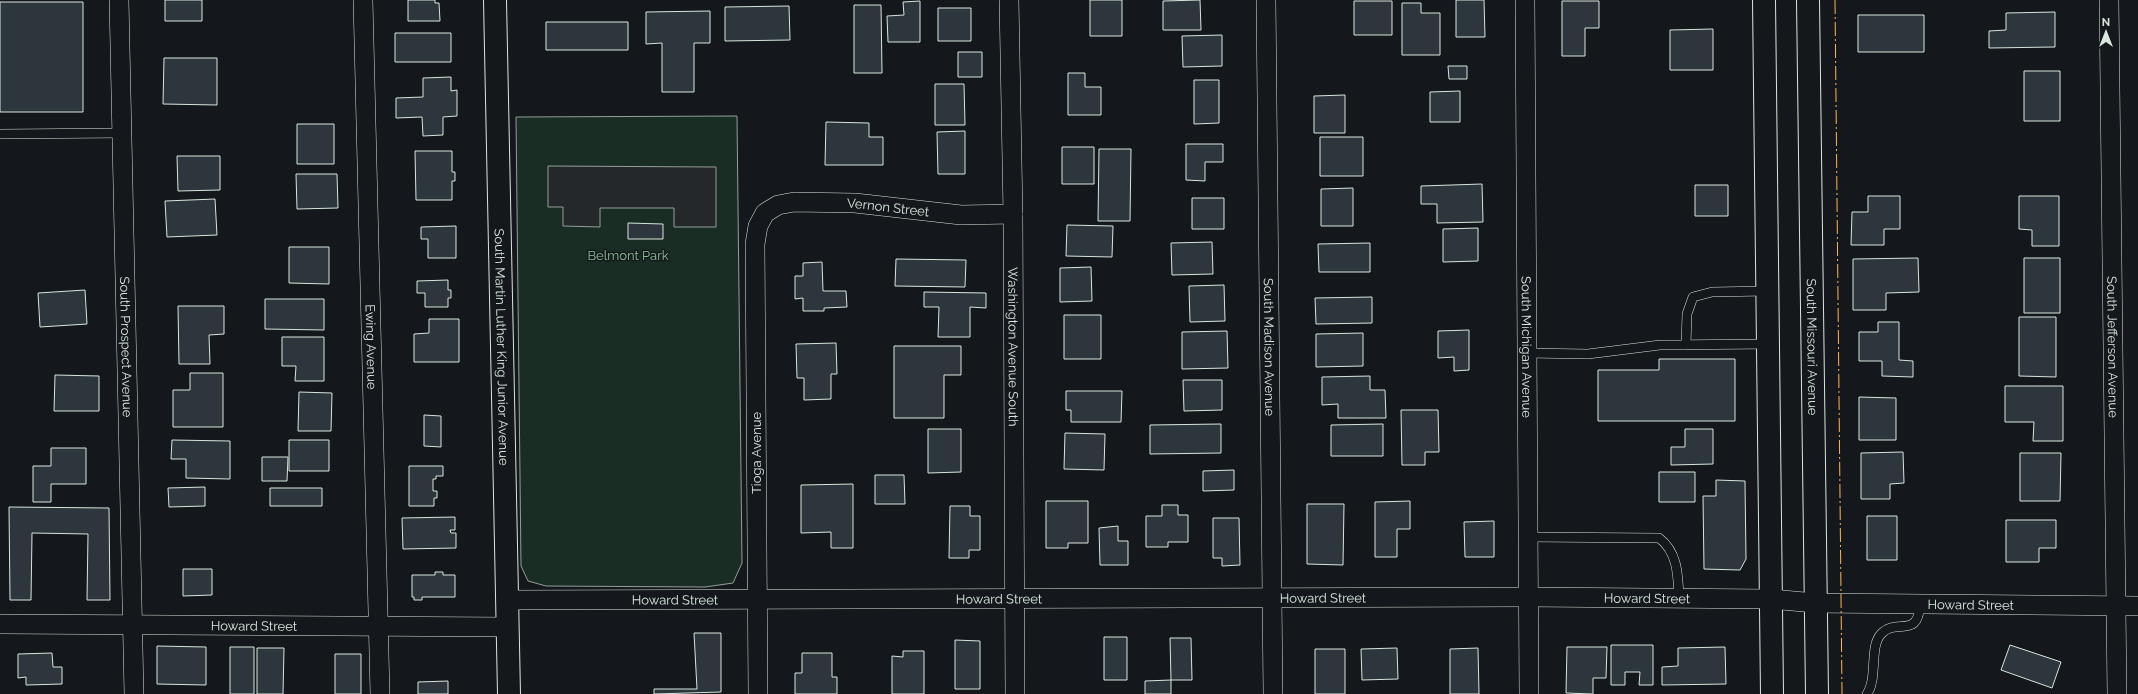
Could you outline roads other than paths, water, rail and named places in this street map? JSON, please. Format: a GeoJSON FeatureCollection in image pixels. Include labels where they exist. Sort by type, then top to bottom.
{"type":"FeatureCollection","features":[{"type":"Feature","properties":{"kind":"main road","name":"South Martin Luther King Junior Avenue"},"geometry":{"type":"LineString","coordinates":[[495,0],[509,694]]}},
{"type":"Feature","properties":{"kind":"main road"},"geometry":{"type":"LineString","coordinates":[[1764,0],[1772,694]]}},
{"type":"Feature","properties":{"kind":"main road","name":"South Missouri Avenue"},"geometry":{"type":"LineString","coordinates":[[1808,0],[1817,694]]}},
{"type":"Feature","properties":{"kind":"street","name":"South Prospect Avenue"},"geometry":{"type":"LineString","coordinates":[[119,0],[134,694]]}},
{"type":"Feature","properties":{"kind":"street","name":"Ewing Avenue"},"geometry":{"type":"LineString","coordinates":[[363,0],[380,694]]}},
{"type":"Feature","properties":{"kind":"street","name":"Washington Avenue South"},"geometry":{"type":"LineString","coordinates":[[1009,0],[1013,214],[1015,694]]}},
{"type":"Feature","properties":{"kind":"street","name":"South Madison Avenue"},"geometry":{"type":"LineString","coordinates":[[1266,0],[1273,694]]}},
{"type":"Feature","properties":{"kind":"street","name":"South Michigan Avenue"},"geometry":{"type":"LineString","coordinates":[[1525,0],[1529,694]]}},
{"type":"Feature","properties":{"kind":"street","name":"South Jefferson Avenue"},"geometry":{"type":"LineString","coordinates":[[2109,0],[2117,694]]}},
{"type":"Feature","properties":{"kind":"street","name":"Vernon Street"},"geometry":{"type":"LineString","coordinates":[[765,214],[778,205],[794,202],[855,203],[961,214],[1013,214]]}},
{"type":"Feature","properties":{"kind":"street","name":"Tioga Avenue"},"geometry":{"type":"LineString","coordinates":[[758,694],[755,244],[758,226],[765,214]]}},
{"type":"Feature","properties":{"kind":"street","name":"Howard Street"},"geometry":{"type":"LineString","coordinates":[[508,600],[1528,597],[1771,598],[1815,603],[2138,606]]}},
{"type":"Feature","properties":{"kind":"street","name":"Howard Street"},"geometry":{"type":"LineString","coordinates":[[0,624],[508,627]]}},
{"type":"Feature","properties":{"kind":"lane"},"geometry":{"type":"LineString","coordinates":[[0,134],[122,133]]}},
{"type":"Feature","properties":{"kind":"lane"},"geometry":{"type":"LineString","coordinates":[[1686,345],[1687,314],[1693,297],[1712,292],[1767,291]]}},
{"type":"Feature","properties":{"kind":"lane"},"geometry":{"type":"LineString","coordinates":[[1527,353],[1588,354],[1660,345],[1768,344]]}},
{"type":"Feature","properties":{"kind":"lane"},"geometry":{"type":"LineString","coordinates":[[1528,537],[1659,538],[1667,543],[1672,553],[1676,566],[1679,598]]}},
{"type":"Feature","properties":{"kind":"lane"},"geometry":{"type":"LineString","coordinates":[[1867,694],[1872,687],[1877,642],[1882,633],[1895,628],[1913,625],[1919,618],[1920,604]]}},
{"type":"Feature","properties":{"kind":"park label","name":"Belmont Park"},"geometry":{"type":"Point","coordinates":[628,255]}}]}
